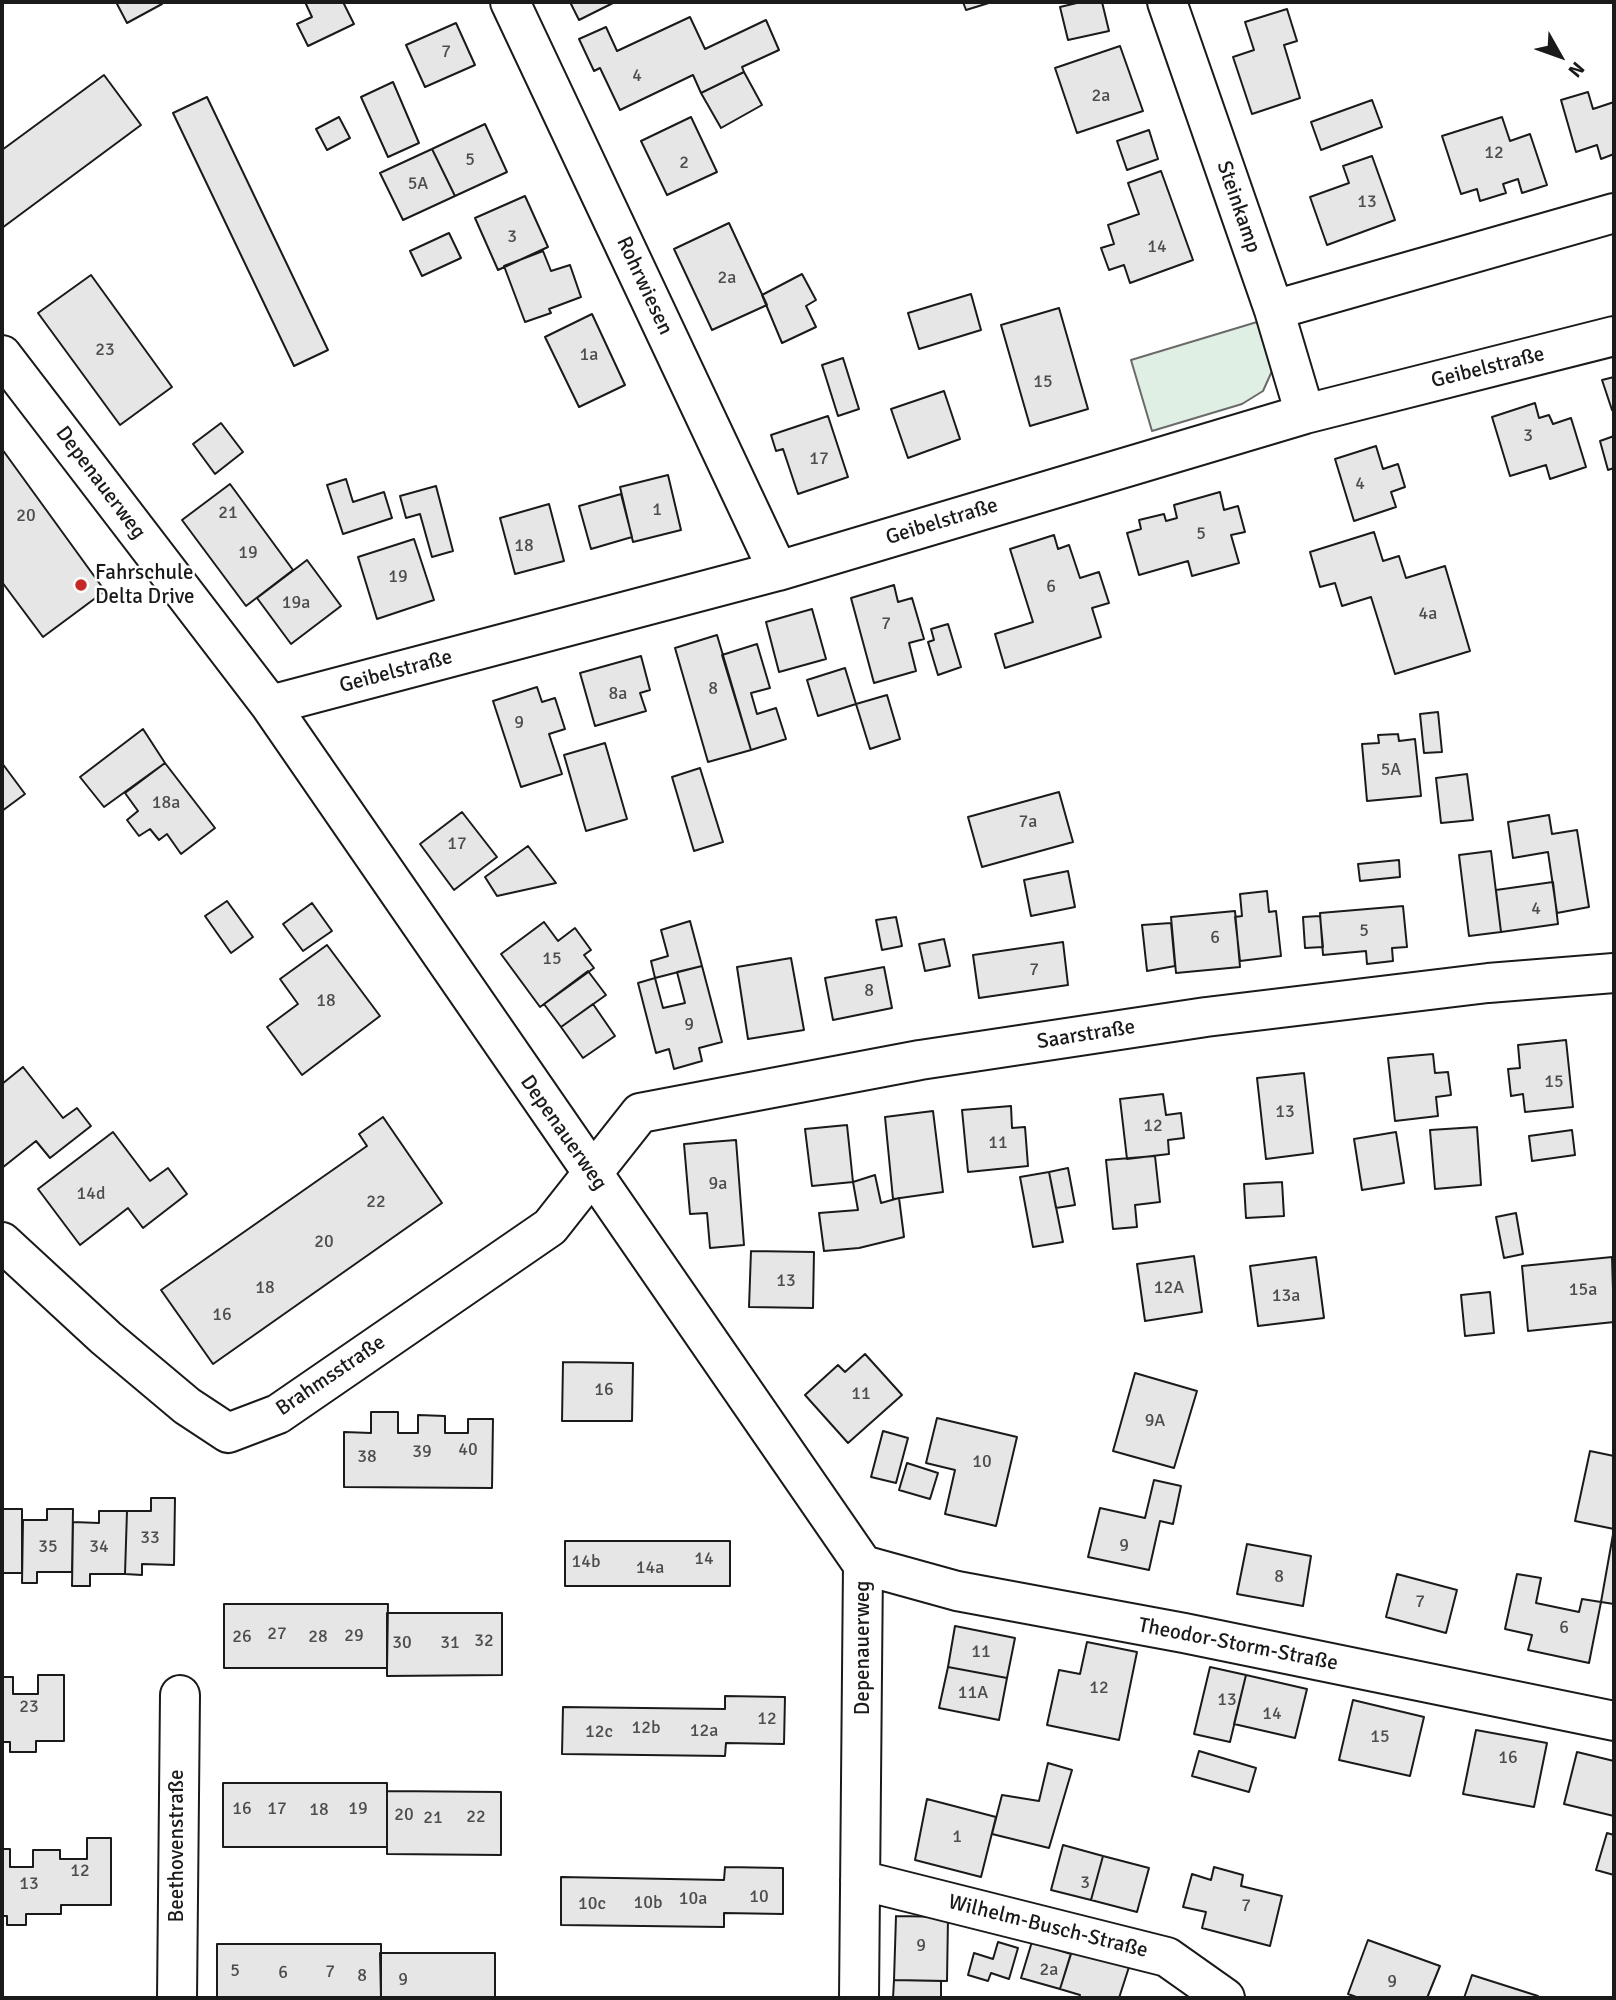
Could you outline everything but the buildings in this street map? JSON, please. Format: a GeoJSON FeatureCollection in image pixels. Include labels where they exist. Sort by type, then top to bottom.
{"type":"FeatureCollection","features":[{"type":"Feature","properties":{"kind":"street","name":"Rohrwiesen"},"geometry":{"type":"LineString","coordinates":[[510,2],[778,571]]}},
{"type":"Feature","properties":{"kind":"street","name":"Steinkamp"},"geometry":{"type":"LineString","coordinates":[[1167,2],[1273,310],[1305,414]]}},
{"type":"Feature","properties":{"kind":"street"},"geometry":{"type":"LineString","coordinates":[[1273,310],[1614,213]]}},
{"type":"Feature","properties":{"kind":"street","name":"Geibelstraße"},"geometry":{"type":"LineString","coordinates":[[270,705],[778,571],[1305,414],[1614,336]]}},
{"type":"Feature","properties":{"kind":"street","name":"Depenauerweg"},"geometry":{"type":"LineString","coordinates":[[2,355],[270,705],[863,1565],[859,1998]]}},
{"type":"Feature","properties":{"kind":"street","name":"Saarstraße"},"geometry":{"type":"LineString","coordinates":[[591,1174],[640,1112],[920,1060],[1206,1017],[1488,983],[1614,973]]}},
{"type":"Feature","properties":{"kind":"street","name":"Brahmsstraße"},"geometry":{"type":"LineString","coordinates":[[2,1242],[187,1406],[228,1433],[278,1414],[550,1227],[591,1174]]}},
{"type":"Feature","properties":{"kind":"street","name":"Theodor-Storm-Straße"},"geometry":{"type":"LineString","coordinates":[[863,1565],[957,1591],[1197,1636],[1614,1721]]}},
{"type":"Feature","properties":{"kind":"street","name":"Beethovenstraße"},"geometry":{"type":"LineString","coordinates":[[177,1998],[180,1695]]}},
{"type":"Feature","properties":{"kind":"street","name":"Wilhelm-Busch-Straße"},"geometry":{"type":"LineString","coordinates":[[860,1880],[1167,1957],[1225,1998]]}},
{"type":"Feature","properties":{"kind":"green space"},"geometry":{"type":"Polygon","coordinates":[[[1257,322],[1272,371],[1263,391],[1242,404],[1152,431],[1131,360],[1257,322]]]}},
{"type":"Feature","properties":{"kind":"place","name":"Fahrschule Delta Drive"},"geometry":{"type":"Point","coordinates":[81,585]}}]}
